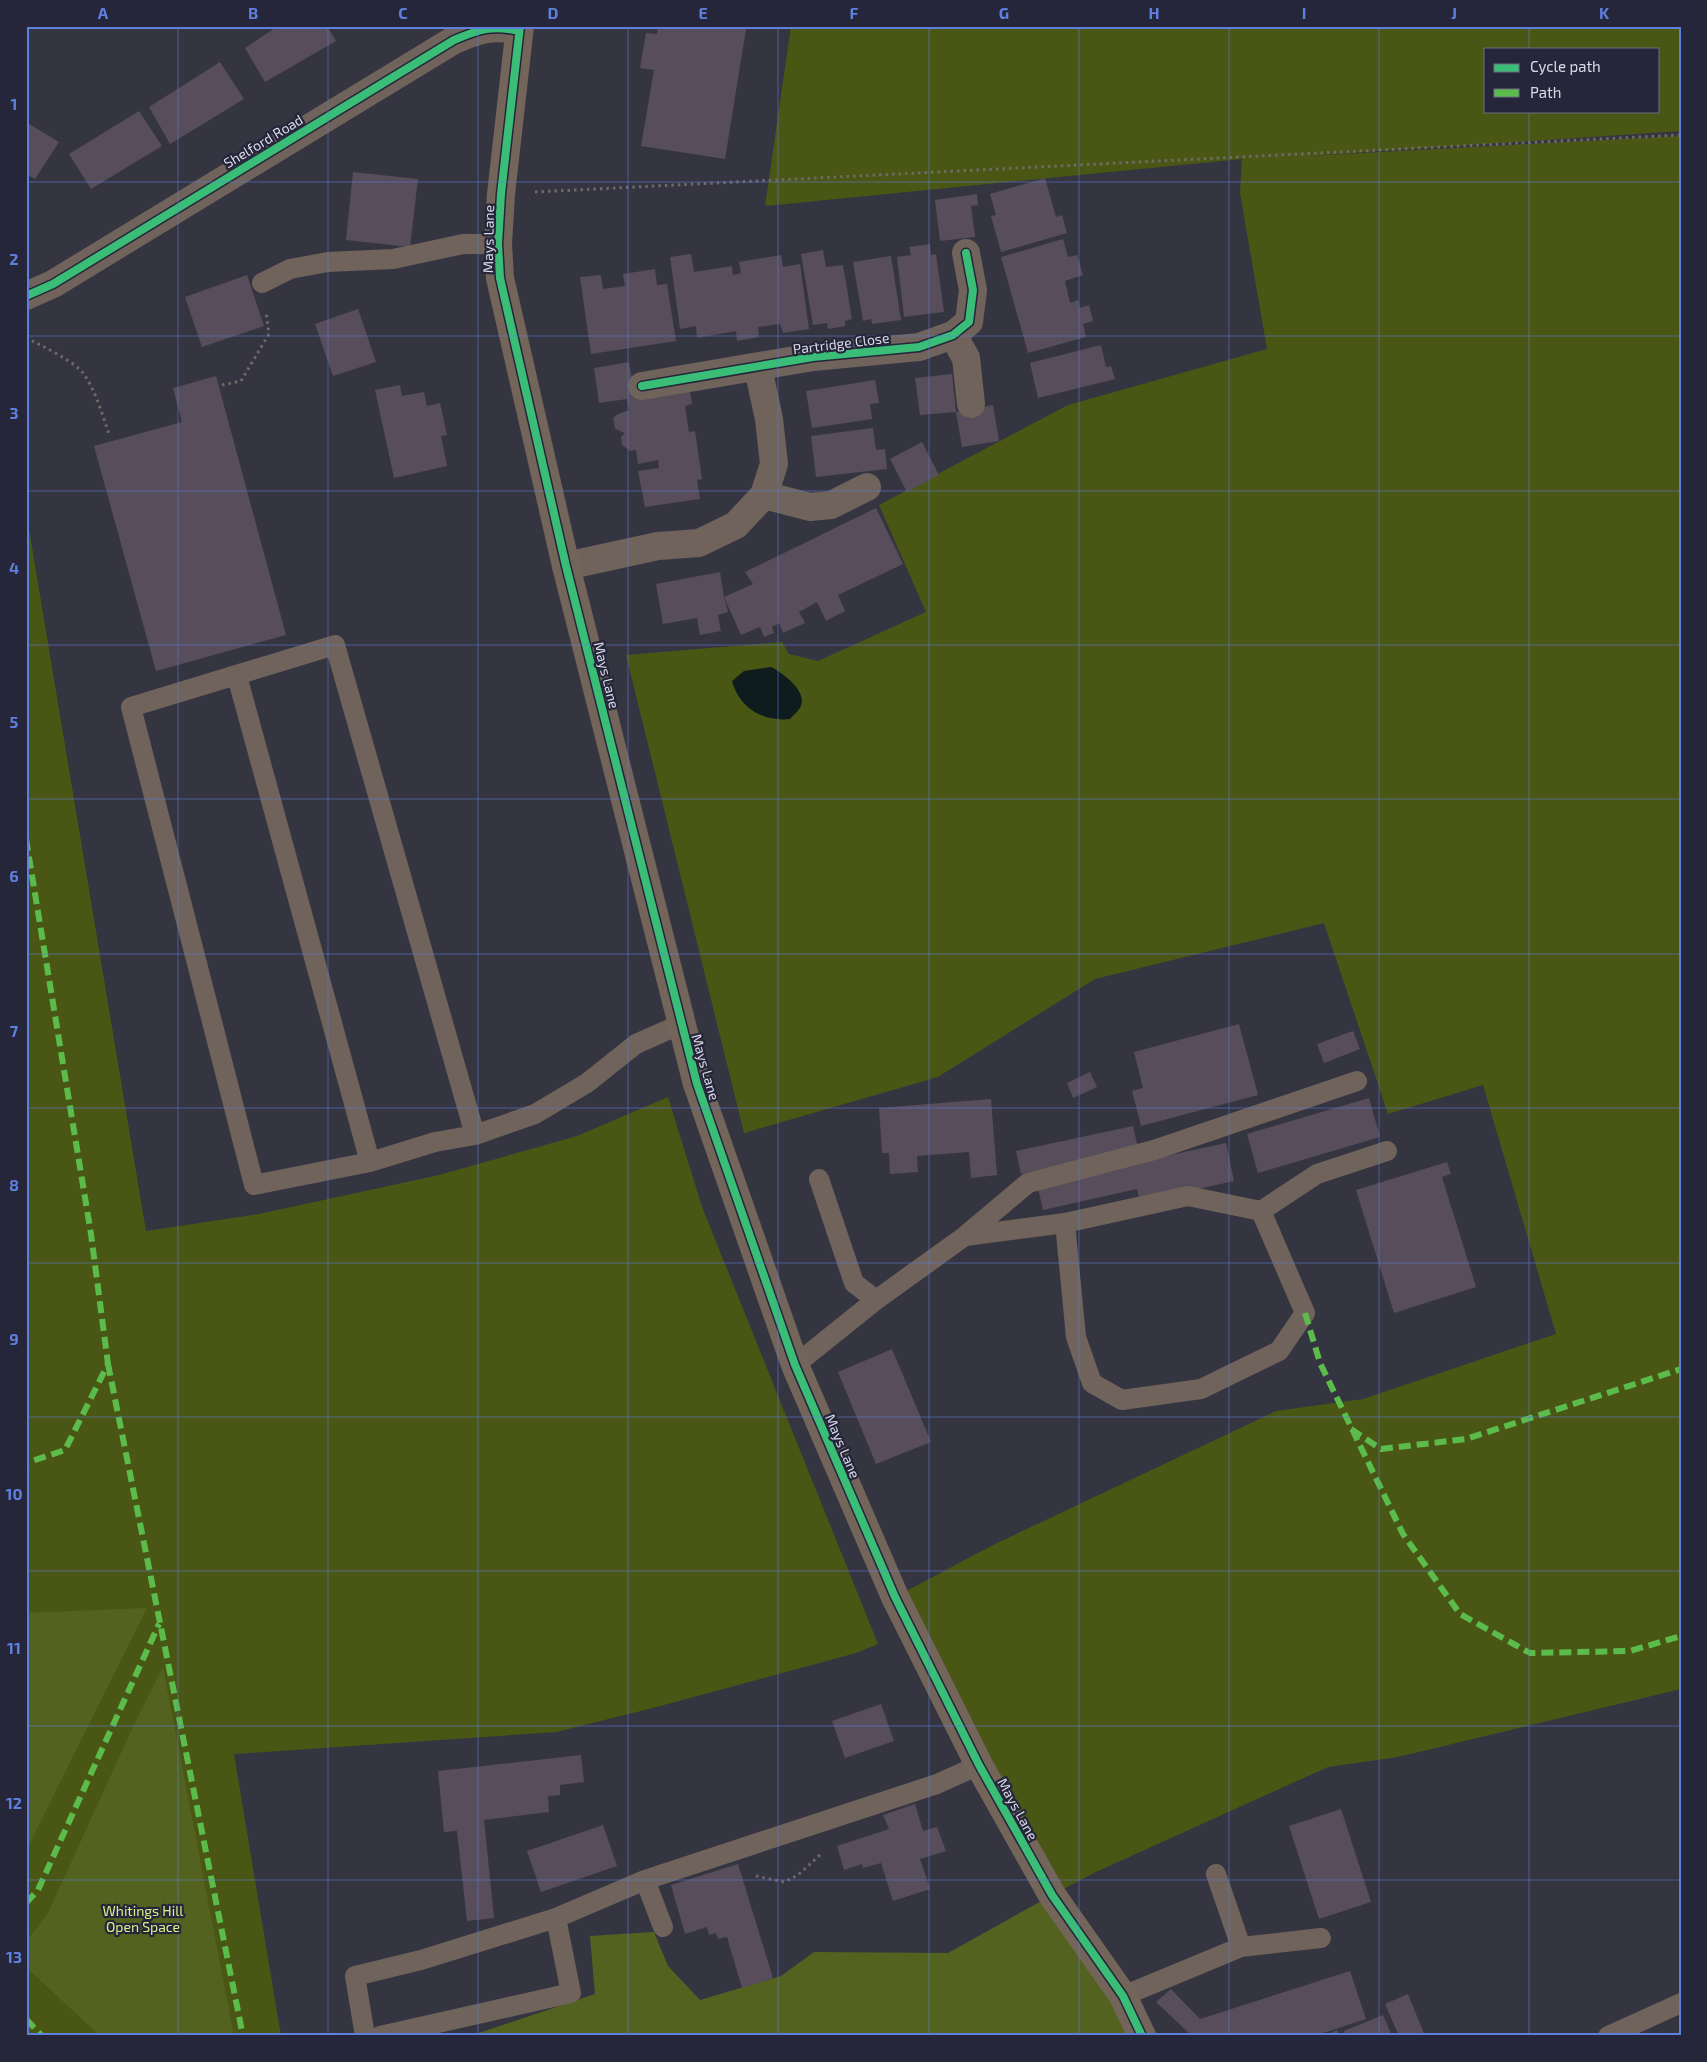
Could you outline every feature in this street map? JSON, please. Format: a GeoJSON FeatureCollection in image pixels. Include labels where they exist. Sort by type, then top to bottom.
{"type":"FeatureCollection","features":[{"type":"Feature","properties":{"kind":"street","name":"Shelford Road"},"geometry":{"type":"LineString","coordinates":[[26,296],[53,284],[454,40],[480,29],[499,26],[520,28]]}},
{"type":"Feature","properties":{"kind":"street","name":"Mays Lane"},"geometry":{"type":"LineString","coordinates":[[520,28],[501,194],[498,244],[500,278],[566,566],[681,1024],[715,1141],[795,1364],[895,1597],[979,1765],[1052,1895],[1123,1996],[1142,2036]]}},
{"type":"Feature","properties":{"kind":"street","name":"Partridge Close"},"geometry":{"type":"LineString","coordinates":[[642,386],[758,368],[813,357],[919,347],[953,335],[969,322],[973,290],[966,253]]}},
{"type":"Feature","properties":{"kind":"street"},"geometry":{"type":"LineString","coordinates":[[953,335],[966,358],[971,404]]}},
{"type":"Feature","properties":{"kind":"street"},"geometry":{"type":"LineString","coordinates":[[566,566],[658,546],[700,543],[736,525],[764,495],[774,464],[769,419],[758,368]]}},
{"type":"Feature","properties":{"kind":"street"},"geometry":{"type":"LineString","coordinates":[[764,495],[810,507],[830,504],[868,487]]}},
{"type":"Feature","properties":{"kind":"lane"},"geometry":{"type":"LineString","coordinates":[[262,283],[290,269],[328,262],[393,259],[463,244],[498,244]]}},
{"type":"Feature","properties":{"kind":"lane"},"geometry":{"type":"LineString","coordinates":[[476,1135],[336,645],[131,707],[254,1185],[370,1162],[435,1142],[476,1135],[535,1114],[587,1083],[636,1044],[681,1024]]}},
{"type":"Feature","properties":{"kind":"lane"},"geometry":{"type":"LineString","coordinates":[[238,676],[370,1162]]}},
{"type":"Feature","properties":{"kind":"lane"},"geometry":{"type":"LineString","coordinates":[[795,1364],[876,1300],[965,1236],[1028,1183],[1154,1150],[1357,1081]]}},
{"type":"Feature","properties":{"kind":"lane"},"geometry":{"type":"LineString","coordinates":[[965,1236],[1065,1224],[1188,1196],[1261,1211],[1317,1174],[1387,1151]]}},
{"type":"Feature","properties":{"kind":"lane"},"geometry":{"type":"LineString","coordinates":[[819,1179],[854,1283],[876,1300]]}},
{"type":"Feature","properties":{"kind":"lane"},"geometry":{"type":"LineString","coordinates":[[1065,1224],[1076,1337],[1092,1382],[1122,1400],[1201,1389],[1280,1351],[1305,1313],[1261,1211]]}},
{"type":"Feature","properties":{"kind":"lane"},"geometry":{"type":"LineString","coordinates":[[365,2036],[355,1976],[421,1960],[556,1918],[645,1880],[937,1784],[979,1765]]}},
{"type":"Feature","properties":{"kind":"lane"},"geometry":{"type":"LineString","coordinates":[[1216,1874],[1241,1947]]}},
{"type":"Feature","properties":{"kind":"lane"},"geometry":{"type":"LineString","coordinates":[[645,1880],[663,1927]]}},
{"type":"Feature","properties":{"kind":"lane"},"geometry":{"type":"LineString","coordinates":[[380,2036],[571,1993],[556,1918]]}},
{"type":"Feature","properties":{"kind":"lane"},"geometry":{"type":"LineString","coordinates":[[1123,1996],[1241,1947],[1321,1938]]}},
{"type":"Feature","properties":{"kind":"lane"},"geometry":{"type":"LineString","coordinates":[[1608,2036],[1681,2002]]}},
{"type":"Feature","properties":{"kind":"path"},"geometry":{"type":"LineString","coordinates":[[501,194],[1681,135]]}},
{"type":"Feature","properties":{"kind":"path"},"geometry":{"type":"LineString","coordinates":[[222,385],[241,381],[269,334],[262,283]]}},
{"type":"Feature","properties":{"kind":"path"},"geometry":{"type":"LineString","coordinates":[[26,338],[42,345],[81,371],[94,391],[109,434]]}},
{"type":"Feature","properties":{"kind":"green space"},"geometry":{"type":"Polygon","coordinates":[[[791,26],[1681,26],[1681,131],[1306,156],[1681,136],[1681,1689],[1398,1757],[1328,1767],[1096,1872],[1052,1895],[895,1597],[993,1545],[1276,1411],[1363,1399],[1556,1334],[1483,1085],[1388,1114],[1324,923],[1095,979],[938,1077],[744,1133],[626,655],[782,642],[789,654],[818,661],[926,612],[879,505],[1068,405],[1267,349],[1240,193],[1242,159],[765,206],[791,26]]]}},
{"type":"Feature","properties":{"kind":"green space","name":"Whitings Hill Open Space"},"geometry":{"type":"Polygon","coordinates":[[[26,511],[146,1231],[259,1214],[439,1175],[577,1136],[668,1097],[702,1207],[878,1644],[856,1653],[556,1732],[234,1754],[281,2036],[26,2036],[26,511]]]}},
{"type":"Feature","properties":{"kind":"green space"},"geometry":{"type":"Polygon","coordinates":[[[147,1608],[26,1851],[26,1613],[147,1608]]]}},
{"type":"Feature","properties":{"kind":"green space","name":"Whitings Hill Open Space"},"geometry":{"type":"Polygon","coordinates":[[[163,1667],[234,2036],[100,2036],[26,1967],[26,1942],[48,1913],[131,1731],[163,1667]]]}},
{"type":"Feature","properties":{"kind":"green space"},"geometry":{"type":"Polygon","coordinates":[[[1052,1895],[1142,2036],[470,2036],[595,1994],[590,1936],[654,1932],[668,1966],[700,2000],[781,1976],[814,1952],[948,1953],[1052,1895]]]}},
{"type":"Feature","properties":{"kind":"shaded area"},"geometry":{"type":"Polygon","coordinates":[[[771,667],[793,683],[801,694],[801,706],[790,719],[771,718],[754,711],[746,706],[735,691],[732,681],[744,671],[771,667]]]}},
{"type":"Feature","properties":{"kind":"building"},"geometry":{"type":"Polygon","coordinates":[[[278,26],[327,26],[336,41],[265,82],[245,48],[278,26]]]}},
{"type":"Feature","properties":{"kind":"building"},"geometry":{"type":"Polygon","coordinates":[[[658,26],[726,26],[746,29],[725,159],[641,146],[654,70],[640,68],[646,33],[657,34],[658,26]]]}},
{"type":"Feature","properties":{"kind":"building"},"geometry":{"type":"Polygon","coordinates":[[[220,62],[244,99],[170,144],[149,107],[220,62]]]}},
{"type":"Feature","properties":{"kind":"building"},"geometry":{"type":"Polygon","coordinates":[[[139,111],[162,146],[91,189],[69,154],[139,111]]]}},
{"type":"Feature","properties":{"kind":"building"},"geometry":{"type":"Polygon","coordinates":[[[26,122],[59,142],[35,179],[26,174],[26,122]]]}},
{"type":"Feature","properties":{"kind":"building"},"geometry":{"type":"Polygon","coordinates":[[[353,172],[418,179],[410,247],[346,240],[353,172]]]}},
{"type":"Feature","properties":{"kind":"building"},"geometry":{"type":"Polygon","coordinates":[[[1045,178],[1056,217],[1062,215],[1067,233],[1001,252],[991,216],[996,215],[990,194],[1045,178]]]}},
{"type":"Feature","properties":{"kind":"building"},"geometry":{"type":"Polygon","coordinates":[[[977,194],[978,205],[971,206],[975,237],[940,241],[935,200],[977,194]]]}},
{"type":"Feature","properties":{"kind":"building"},"geometry":{"type":"Polygon","coordinates":[[[1063,239],[1068,257],[1077,255],[1083,275],[1065,281],[1070,303],[1078,300],[1080,308],[1089,305],[1093,321],[1083,324],[1086,337],[1028,353],[1001,257],[1063,239]]]}},
{"type":"Feature","properties":{"kind":"building"},"geometry":{"type":"Polygon","coordinates":[[[930,244],[931,255],[936,254],[944,312],[904,317],[897,257],[911,255],[909,247],[930,244]]]}},
{"type":"Feature","properties":{"kind":"building"},"geometry":{"type":"Polygon","coordinates":[[[823,250],[826,267],[843,265],[852,319],[845,321],[845,326],[828,329],[827,323],[813,325],[801,254],[823,250]]]}},
{"type":"Feature","properties":{"kind":"building"},"geometry":{"type":"Polygon","coordinates":[[[691,254],[694,272],[732,266],[733,275],[741,273],[739,262],[781,255],[783,267],[800,264],[809,329],[783,333],[780,324],[758,327],[759,337],[737,341],[736,331],[697,338],[696,326],[680,329],[670,257],[691,254]]]}},
{"type":"Feature","properties":{"kind":"building"},"geometry":{"type":"Polygon","coordinates":[[[891,256],[901,320],[872,324],[871,319],[863,321],[853,262],[891,256]]]}},
{"type":"Feature","properties":{"kind":"building"},"geometry":{"type":"Polygon","coordinates":[[[655,269],[657,285],[667,284],[676,341],[591,354],[580,277],[601,275],[603,289],[625,286],[623,274],[655,269]]]}},
{"type":"Feature","properties":{"kind":"building"},"geometry":{"type":"Polygon","coordinates":[[[247,275],[264,326],[202,347],[185,297],[247,275]]]}},
{"type":"Feature","properties":{"kind":"building"},"geometry":{"type":"Polygon","coordinates":[[[358,309],[376,362],[333,376],[315,324],[358,309]]]}},
{"type":"Feature","properties":{"kind":"building"},"geometry":{"type":"Polygon","coordinates":[[[1101,345],[1106,367],[1111,366],[1115,379],[1038,398],[1030,363],[1101,345]]]}},
{"type":"Feature","properties":{"kind":"building"},"geometry":{"type":"Polygon","coordinates":[[[629,362],[635,398],[682,389],[690,391],[692,404],[685,406],[689,432],[695,431],[702,479],[697,480],[700,499],[645,507],[638,471],[659,468],[658,460],[638,464],[636,450],[630,451],[622,445],[621,437],[625,433],[615,429],[613,418],[629,410],[627,399],[599,403],[594,368],[629,362]]]}},
{"type":"Feature","properties":{"kind":"building"},"geometry":{"type":"Polygon","coordinates":[[[952,374],[956,412],[920,415],[915,378],[952,374]]]}},
{"type":"Feature","properties":{"kind":"building"},"geometry":{"type":"Polygon","coordinates":[[[216,376],[286,635],[156,671],[94,446],[182,422],[173,388],[216,376]]]}},
{"type":"Feature","properties":{"kind":"building"},"geometry":{"type":"Polygon","coordinates":[[[875,380],[879,403],[870,404],[872,419],[812,428],[806,391],[875,380]]]}},
{"type":"Feature","properties":{"kind":"building"},"geometry":{"type":"Polygon","coordinates":[[[400,385],[402,396],[424,392],[427,406],[440,403],[447,435],[441,436],[447,466],[394,478],[375,390],[400,385]]]}},
{"type":"Feature","properties":{"kind":"building"},"geometry":{"type":"Polygon","coordinates":[[[993,405],[999,441],[962,447],[956,412],[993,405]]]}},
{"type":"Feature","properties":{"kind":"building"},"geometry":{"type":"Polygon","coordinates":[[[873,428],[876,450],[885,449],[887,469],[816,477],[811,436],[873,428]]]}},
{"type":"Feature","properties":{"kind":"building"},"geometry":{"type":"Polygon","coordinates":[[[922,442],[939,475],[907,492],[890,459],[922,442]]]}},
{"type":"Feature","properties":{"kind":"building"},"geometry":{"type":"Polygon","coordinates":[[[876,508],[903,564],[838,595],[845,611],[826,621],[817,602],[799,612],[805,623],[783,633],[779,623],[772,627],[774,633],[764,637],[760,627],[741,635],[724,597],[753,584],[745,572],[876,508]]]}},
{"type":"Feature","properties":{"kind":"building"},"geometry":{"type":"Polygon","coordinates":[[[720,572],[728,612],[718,615],[721,631],[700,635],[697,618],[663,624],[656,584],[720,572]]]}},
{"type":"Feature","properties":{"kind":"building"},"geometry":{"type":"Polygon","coordinates":[[[1239,1024],[1258,1095],[1141,1126],[1132,1091],[1143,1088],[1134,1052],[1239,1024]]]}},
{"type":"Feature","properties":{"kind":"building"},"geometry":{"type":"Polygon","coordinates":[[[1353,1031],[1360,1049],[1324,1063],[1317,1044],[1353,1031]]]}},
{"type":"Feature","properties":{"kind":"building"},"geometry":{"type":"Polygon","coordinates":[[[1090,1072],[1097,1087],[1073,1098],[1067,1083],[1090,1072]]]}},
{"type":"Feature","properties":{"kind":"building"},"geometry":{"type":"Polygon","coordinates":[[[1369,1098],[1380,1137],[1258,1173],[1247,1134],[1369,1098]]]}},
{"type":"Feature","properties":{"kind":"building"},"geometry":{"type":"Polygon","coordinates":[[[991,1099],[997,1175],[971,1178],[969,1152],[917,1156],[918,1172],[890,1174],[889,1153],[882,1153],[879,1108],[991,1099]]]}},
{"type":"Feature","properties":{"kind":"building"},"geometry":{"type":"Polygon","coordinates":[[[1133,1126],[1138,1148],[1021,1174],[1016,1151],[1133,1126]]]}},
{"type":"Feature","properties":{"kind":"building"},"geometry":{"type":"Polygon","coordinates":[[[1226,1143],[1234,1181],[1140,1202],[1137,1189],[1043,1210],[1037,1184],[1226,1143]]]}},
{"type":"Feature","properties":{"kind":"building"},"geometry":{"type":"Polygon","coordinates":[[[1447,1162],[1451,1174],[1442,1177],[1476,1287],[1394,1313],[1356,1190],[1447,1162]]]}},
{"type":"Feature","properties":{"kind":"building"},"geometry":{"type":"Polygon","coordinates":[[[892,1349],[931,1442],[876,1464],[838,1372],[892,1349]]]}},
{"type":"Feature","properties":{"kind":"building"},"geometry":{"type":"Polygon","coordinates":[[[881,1704],[894,1741],[845,1758],[832,1721],[881,1704]]]}},
{"type":"Feature","properties":{"kind":"building"},"geometry":{"type":"Polygon","coordinates":[[[581,1755],[584,1782],[560,1785],[560,1795],[548,1796],[549,1812],[484,1820],[494,1918],[467,1921],[457,1831],[444,1832],[438,1771],[581,1755]]]}},
{"type":"Feature","properties":{"kind":"building"},"geometry":{"type":"Polygon","coordinates":[[[915,1804],[923,1831],[937,1827],[946,1851],[920,1859],[930,1889],[893,1901],[881,1863],[863,1868],[862,1864],[844,1870],[837,1846],[889,1829],[883,1815],[915,1804]]]}},
{"type":"Feature","properties":{"kind":"building"},"geometry":{"type":"Polygon","coordinates":[[[1341,1809],[1371,1902],[1319,1919],[1289,1826],[1341,1809]]]}},
{"type":"Feature","properties":{"kind":"building"},"geometry":{"type":"Polygon","coordinates":[[[603,1825],[617,1866],[541,1892],[527,1851],[603,1825]]]}},
{"type":"Feature","properties":{"kind":"building"},"geometry":{"type":"Polygon","coordinates":[[[738,1864],[773,1978],[742,1988],[727,1937],[718,1939],[716,1933],[709,1935],[707,1927],[685,1934],[671,1885],[738,1864]]]}},
{"type":"Feature","properties":{"kind":"building"},"geometry":{"type":"Polygon","coordinates":[[[1350,1971],[1366,2019],[1314,2036],[1192,2036],[1156,2002],[1171,1989],[1200,2019],[1350,1971]]]}},
{"type":"Feature","properties":{"kind":"building"},"geometry":{"type":"Polygon","coordinates":[[[1408,1994],[1425,2036],[1399,2036],[1385,2004],[1408,1994]]]}},
{"type":"Feature","properties":{"kind":"building"},"geometry":{"type":"Polygon","coordinates":[[[1383,2015],[1392,2036],[1346,2036],[1344,2031],[1383,2015]]]}},
{"type":"Feature","properties":{"kind":"building"},"geometry":{"type":"Polygon","coordinates":[[[1337,2030],[1339,2036],[1323,2036],[1337,2030]]]}},
{"type":"Feature","properties":{"kind":"marked path"},"geometry":{"type":"LineString","coordinates":[[26,839],[91,1234],[108,1364],[65,1450],[26,1463]]}},
{"type":"Feature","properties":{"kind":"marked path"},"geometry":{"type":"LineString","coordinates":[[1305,1313],[1320,1363],[1403,1534],[1460,1614],[1530,1653],[1630,1651],[1681,1636]]}},
{"type":"Feature","properties":{"kind":"marked path"},"geometry":{"type":"LineString","coordinates":[[108,1364],[243,2036]]}},
{"type":"Feature","properties":{"kind":"marked path"},"geometry":{"type":"LineString","coordinates":[[1351,1429],[1381,1449],[1466,1439],[1681,1369]]}},
{"type":"Feature","properties":{"kind":"marked path"},"geometry":{"type":"LineString","coordinates":[[26,1903],[38,1890],[159,1624]]}},
{"type":"Feature","properties":{"kind":"marked path"},"geometry":{"type":"LineString","coordinates":[[26,2019],[42,2036]]}},
{"type":"Feature","properties":{"kind":"cycle path"},"geometry":{"type":"LineString","coordinates":[[520,26],[501,194],[498,244],[500,278],[566,566],[697,1084],[795,1365],[895,1597],[979,1765],[1052,1895],[1123,1996],[1142,2036]]}},
{"type":"Feature","properties":{"kind":"cycle path"},"geometry":{"type":"LineString","coordinates":[[26,296],[53,284],[454,40],[471,33],[493,28],[519,31]]}},
{"type":"Feature","properties":{"kind":"cycle path"},"geometry":{"type":"LineString","coordinates":[[642,386],[813,357],[919,347],[953,335],[969,322],[973,290],[966,253]]}}]}
